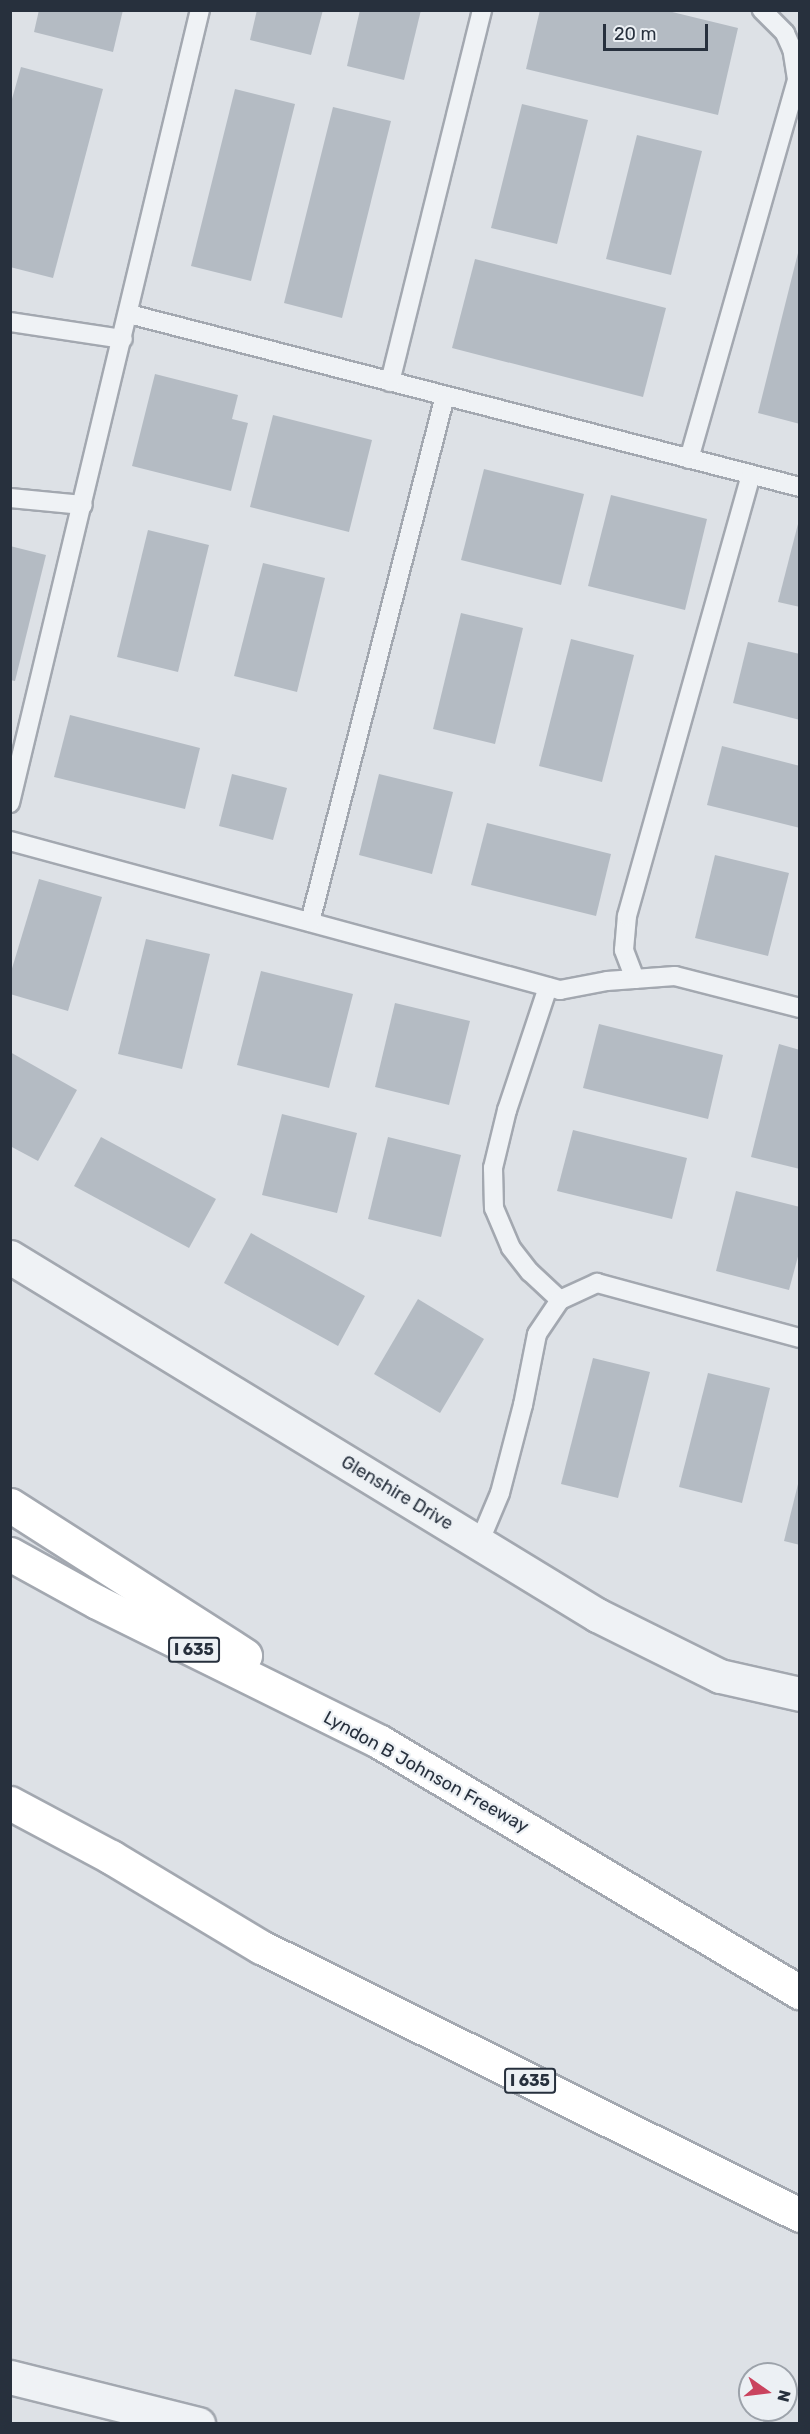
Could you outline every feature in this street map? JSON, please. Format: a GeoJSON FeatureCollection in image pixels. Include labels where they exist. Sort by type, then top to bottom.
{"type":"FeatureCollection","features":[{"type":"Feature","properties":{"kind":"highway"},"geometry":{"type":"LineString","coordinates":[[10,1505],[380,1742]]}},
{"type":"Feature","properties":{"kind":"highway","name":"Lyndon B Johnson Freeway"},"geometry":{"type":"LineString","coordinates":[[10,1554],[97,1602],[380,1742],[800,1992]]}},
{"type":"Feature","properties":{"kind":"highway","name":"I 635"},"geometry":{"type":"LineString","coordinates":[[10,1803],[111,1857],[261,1947],[800,2214]]}},
{"type":"Feature","properties":{"kind":"highway"},"geometry":{"type":"LineString","coordinates":[[10,1828],[261,1947]]}},
{"type":"Feature","properties":{"kind":"street","name":"Glenshire Drive"},"geometry":{"type":"LineString","coordinates":[[10,1257],[597,1615],[720,1676],[800,1694]]}},
{"type":"Feature","properties":{"kind":"street"},"geometry":{"type":"LineString","coordinates":[[10,2377],[198,2424]]}},
{"type":"Feature","properties":{"kind":"lane"},"geometry":{"type":"LineString","coordinates":[[10,803],[200,10]]}},
{"type":"Feature","properties":{"kind":"lane"},"geometry":{"type":"LineString","coordinates":[[390,382],[483,10]]}},
{"type":"Feature","properties":{"kind":"lane"},"geometry":{"type":"LineString","coordinates":[[689,459],[797,79],[792,49],[785,33],[762,10]]}},
{"type":"Feature","properties":{"kind":"lane"},"geometry":{"type":"LineString","coordinates":[[129,314],[800,488]]}},
{"type":"Feature","properties":{"kind":"lane"},"geometry":{"type":"LineString","coordinates":[[10,322],[123,339]]}},
{"type":"Feature","properties":{"kind":"lane"},"geometry":{"type":"LineString","coordinates":[[310,922],[445,396]]}},
{"type":"Feature","properties":{"kind":"lane"},"geometry":{"type":"LineString","coordinates":[[635,979],[624,950],[627,916],[751,475]]}},
{"type":"Feature","properties":{"kind":"lane"},"geometry":{"type":"LineString","coordinates":[[10,498],[83,505]]}},
{"type":"Feature","properties":{"kind":"lane"},"geometry":{"type":"LineString","coordinates":[[10,841],[560,990],[607,981],[675,976],[800,1008]]}},
{"type":"Feature","properties":{"kind":"lane"},"geometry":{"type":"LineString","coordinates":[[548,987],[507,1110],[494,1168],[495,1208],[511,1248],[530,1272],[560,1300]]}},
{"type":"Feature","properties":{"kind":"lane"},"geometry":{"type":"LineString","coordinates":[[479,1543],[500,1493],[523,1405],[537,1334],[560,1300],[597,1283],[800,1338]]}},
{"type":"Feature","properties":{"kind":"building"},"geometry":{"type":"Polygon","coordinates":[[[39,10],[123,10],[113,52],[34,32],[39,10]]]}},
{"type":"Feature","properties":{"kind":"building"},"geometry":{"type":"Polygon","coordinates":[[[257,10],[323,10],[311,55],[250,40],[257,10]]]}},
{"type":"Feature","properties":{"kind":"building"},"geometry":{"type":"Polygon","coordinates":[[[360,10],[421,10],[404,80],[347,66],[360,10]]]}},
{"type":"Feature","properties":{"kind":"building"},"geometry":{"type":"Polygon","coordinates":[[[540,10],[664,10],[738,28],[718,115],[526,69],[540,10]]]}},
{"type":"Feature","properties":{"kind":"building"},"geometry":{"type":"Polygon","coordinates":[[[21,67],[103,89],[53,278],[10,267],[10,106],[21,67]]]}},
{"type":"Feature","properties":{"kind":"building"},"geometry":{"type":"Polygon","coordinates":[[[235,89],[295,104],[251,281],[191,266],[235,89]]]}},
{"type":"Feature","properties":{"kind":"building"},"geometry":{"type":"Polygon","coordinates":[[[522,104],[588,120],[557,244],[491,228],[522,104]]]}},
{"type":"Feature","properties":{"kind":"building"},"geometry":{"type":"Polygon","coordinates":[[[333,107],[391,121],[342,318],[284,303],[333,107]]]}},
{"type":"Feature","properties":{"kind":"building"},"geometry":{"type":"Polygon","coordinates":[[[637,135],[702,151],[671,275],[606,259],[637,135]]]}},
{"type":"Feature","properties":{"kind":"building"},"geometry":{"type":"Polygon","coordinates":[[[800,249],[800,424],[758,413],[800,249]]]}},
{"type":"Feature","properties":{"kind":"building"},"geometry":{"type":"Polygon","coordinates":[[[475,259],[666,308],[643,397],[452,348],[475,259]]]}},
{"type":"Feature","properties":{"kind":"building"},"geometry":{"type":"Polygon","coordinates":[[[155,374],[238,395],[232,419],[248,423],[231,491],[132,466],[155,374]]]}},
{"type":"Feature","properties":{"kind":"building"},"geometry":{"type":"Polygon","coordinates":[[[273,415],[372,440],[349,532],[250,507],[273,415]]]}},
{"type":"Feature","properties":{"kind":"building"},"geometry":{"type":"Polygon","coordinates":[[[484,469],[584,494],[561,585],[461,560],[484,469]]]}},
{"type":"Feature","properties":{"kind":"building"},"geometry":{"type":"Polygon","coordinates":[[[611,495],[707,519],[685,610],[588,586],[611,495]]]}},
{"type":"Feature","properties":{"kind":"building"},"geometry":{"type":"Polygon","coordinates":[[[800,521],[800,607],[778,602],[800,521]]]}},
{"type":"Feature","properties":{"kind":"building"},"geometry":{"type":"Polygon","coordinates":[[[148,530],[209,545],[178,672],[117,657],[148,530]]]}},
{"type":"Feature","properties":{"kind":"building"},"geometry":{"type":"Polygon","coordinates":[[[10,546],[46,555],[15,681],[10,680],[10,546]]]}},
{"type":"Feature","properties":{"kind":"building"},"geometry":{"type":"Polygon","coordinates":[[[263,563],[325,578],[297,692],[234,676],[263,563]]]}},
{"type":"Feature","properties":{"kind":"building"},"geometry":{"type":"Polygon","coordinates":[[[461,613],[523,628],[495,744],[433,729],[461,613]]]}},
{"type":"Feature","properties":{"kind":"building"},"geometry":{"type":"Polygon","coordinates":[[[571,639],[634,655],[602,782],[539,766],[571,639]]]}},
{"type":"Feature","properties":{"kind":"building"},"geometry":{"type":"Polygon","coordinates":[[[748,642],[800,654],[800,720],[733,703],[748,642]]]}},
{"type":"Feature","properties":{"kind":"building"},"geometry":{"type":"Polygon","coordinates":[[[70,715],[200,748],[185,809],[54,777],[70,715]]]}},
{"type":"Feature","properties":{"kind":"building"},"geometry":{"type":"Polygon","coordinates":[[[722,746],[800,766],[800,828],[707,805],[722,746]]]}},
{"type":"Feature","properties":{"kind":"building"},"geometry":{"type":"Polygon","coordinates":[[[232,774],[287,788],[273,840],[219,826],[232,774]]]}},
{"type":"Feature","properties":{"kind":"building"},"geometry":{"type":"Polygon","coordinates":[[[379,774],[453,792],[432,874],[359,855],[379,774]]]}},
{"type":"Feature","properties":{"kind":"building"},"geometry":{"type":"Polygon","coordinates":[[[487,823],[611,854],[596,916],[471,885],[487,823]]]}},
{"type":"Feature","properties":{"kind":"building"},"geometry":{"type":"Polygon","coordinates":[[[715,855],[789,873],[768,956],[695,938],[715,855]]]}},
{"type":"Feature","properties":{"kind":"building"},"geometry":{"type":"Polygon","coordinates":[[[39,879],[102,897],[68,1011],[10,994],[10,975],[39,879]]]}},
{"type":"Feature","properties":{"kind":"building"},"geometry":{"type":"Polygon","coordinates":[[[146,939],[210,954],[182,1069],[118,1054],[146,939]]]}},
{"type":"Feature","properties":{"kind":"building"},"geometry":{"type":"Polygon","coordinates":[[[261,971],[353,994],[329,1088],[237,1065],[261,971]]]}},
{"type":"Feature","properties":{"kind":"building"},"geometry":{"type":"Polygon","coordinates":[[[395,1003],[470,1021],[449,1105],[375,1087],[395,1003]]]}},
{"type":"Feature","properties":{"kind":"building"},"geometry":{"type":"Polygon","coordinates":[[[599,1024],[723,1055],[708,1119],[583,1088],[599,1024]]]}},
{"type":"Feature","properties":{"kind":"building"},"geometry":{"type":"Polygon","coordinates":[[[779,1044],[800,1050],[800,1169],[751,1157],[779,1044]]]}},
{"type":"Feature","properties":{"kind":"building"},"geometry":{"type":"Polygon","coordinates":[[[10,1052],[77,1090],[38,1161],[10,1146],[10,1052]]]}},
{"type":"Feature","properties":{"kind":"building"},"geometry":{"type":"Polygon","coordinates":[[[282,1114],[357,1133],[337,1213],[262,1195],[282,1114]]]}},
{"type":"Feature","properties":{"kind":"building"},"geometry":{"type":"Polygon","coordinates":[[[573,1130],[687,1158],[672,1219],[557,1191],[573,1130]]]}},
{"type":"Feature","properties":{"kind":"building"},"geometry":{"type":"Polygon","coordinates":[[[101,1137],[216,1199],[189,1248],[74,1186],[101,1137]]]}},
{"type":"Feature","properties":{"kind":"building"},"geometry":{"type":"Polygon","coordinates":[[[388,1137],[461,1155],[441,1237],[368,1219],[388,1137]]]}},
{"type":"Feature","properties":{"kind":"building"},"geometry":{"type":"Polygon","coordinates":[[[736,1191],[800,1207],[800,1249],[789,1290],[716,1271],[736,1191]]]}},
{"type":"Feature","properties":{"kind":"building"},"geometry":{"type":"Polygon","coordinates":[[[251,1233],[365,1296],[338,1346],[224,1283],[251,1233]]]}},
{"type":"Feature","properties":{"kind":"building"},"geometry":{"type":"Polygon","coordinates":[[[418,1299],[484,1339],[440,1413],[374,1374],[418,1299]]]}},
{"type":"Feature","properties":{"kind":"building"},"geometry":{"type":"Polygon","coordinates":[[[593,1358],[650,1372],[618,1498],[561,1484],[593,1358]]]}},
{"type":"Feature","properties":{"kind":"building"},"geometry":{"type":"Polygon","coordinates":[[[708,1373],[770,1388],[742,1503],[679,1487],[708,1373]]]}},
{"type":"Feature","properties":{"kind":"building"},"geometry":{"type":"Polygon","coordinates":[[[800,1480],[800,1545],[784,1541],[800,1480]]]}}]}
